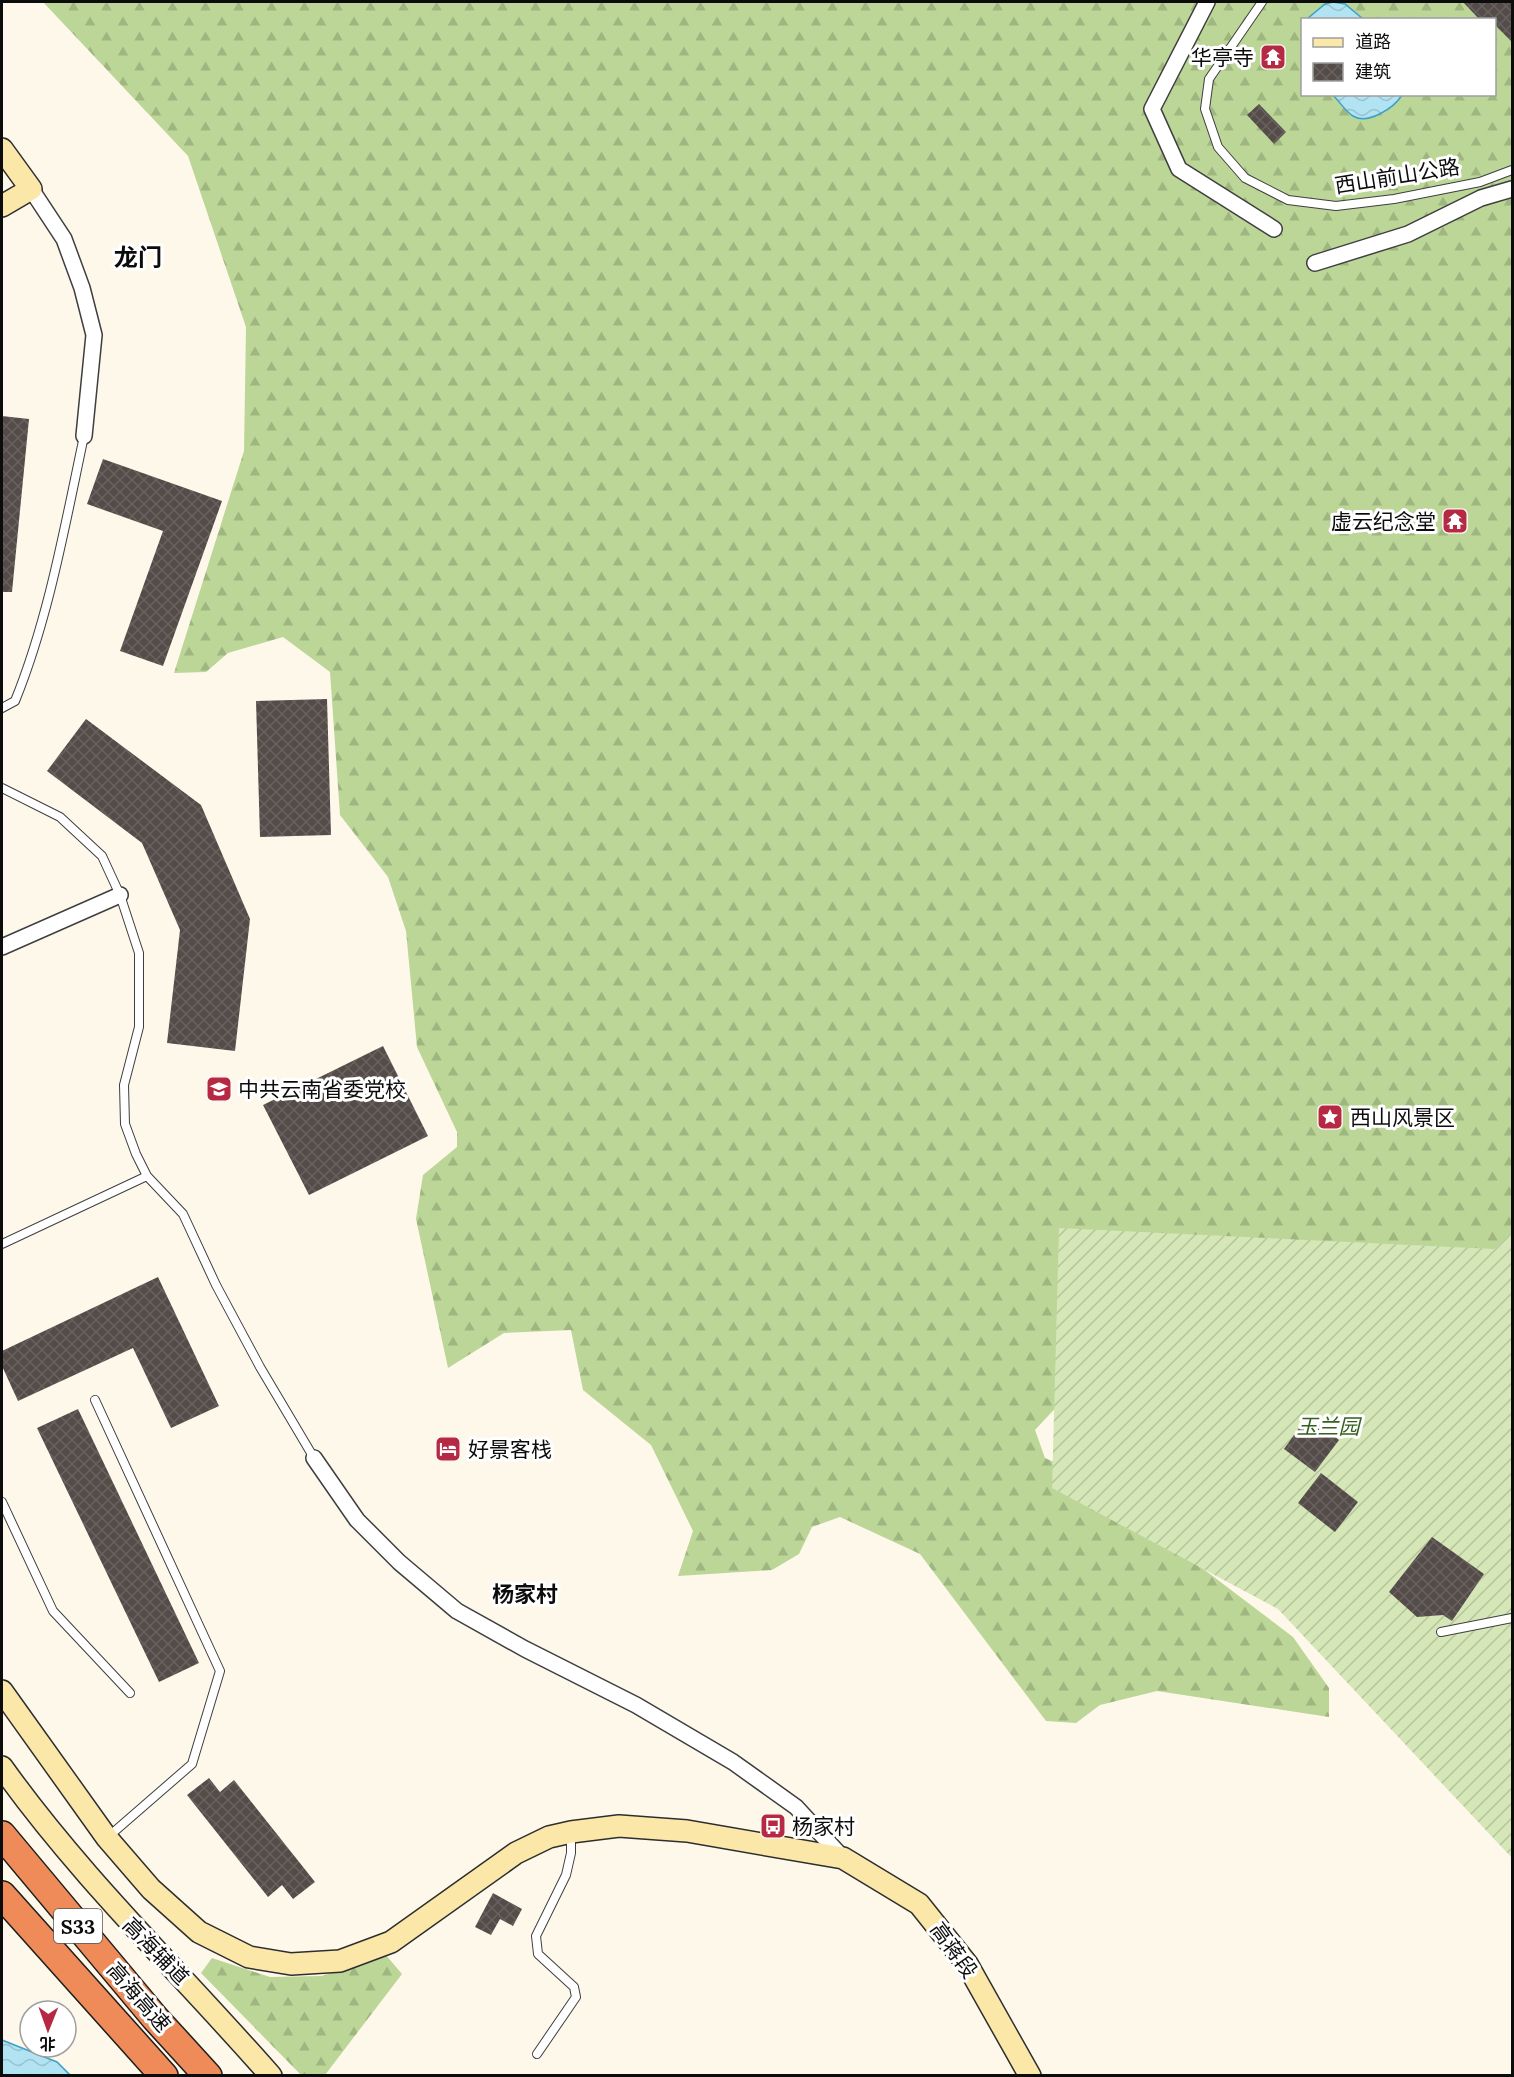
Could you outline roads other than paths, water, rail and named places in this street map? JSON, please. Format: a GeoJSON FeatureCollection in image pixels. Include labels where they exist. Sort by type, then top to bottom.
{"type":"FeatureCollection","features":[{"type":"Feature","properties":{"kind":"highway","name":"高海高速"},"geometry":{"type":"LineString","coordinates":[[2,1834],[155,2018],[208,2076]]}},
{"type":"Feature","properties":{"kind":"highway","name":"高海高速"},"geometry":{"type":"LineString","coordinates":[[2,1895],[164,2076]]}},
{"type":"Feature","properties":{"kind":"main road"},"geometry":{"type":"LineString","coordinates":[[2,149],[31,189],[2,206]]}},
{"type":"Feature","properties":{"kind":"main road"},"geometry":{"type":"LineString","coordinates":[[2,1691],[107,1838],[151,1889],[200,1932],[249,1957],[291,1964],[340,1961],[391,1942],[516,1853],[549,1837],[571,1832],[619,1826],[687,1831],[843,1858]]}},
{"type":"Feature","properties":{"kind":"main road","name":"高海辅道"},"geometry":{"type":"LineString","coordinates":[[2,1767],[121,1914],[226,2024],[271,2076]]}},
{"type":"Feature","properties":{"kind":"main road","name":"高蒋段"},"geometry":{"type":"LineString","coordinates":[[843,1858],[919,1904],[967,1964],[1030,2076]]}},
{"type":"Feature","properties":{"kind":"street"},"geometry":{"type":"LineString","coordinates":[[1206,2],[1152,109],[1179,169],[1274,229]]}},
{"type":"Feature","properties":{"kind":"street"},"geometry":{"type":"LineString","coordinates":[[31,189],[64,239],[82,288],[94,335],[84,436]]}},
{"type":"Feature","properties":{"kind":"street"},"geometry":{"type":"LineString","coordinates":[[1315,262],[1408,234],[1481,198],[1512,189]]}},
{"type":"Feature","properties":{"kind":"street"},"geometry":{"type":"LineString","coordinates":[[2,947],[120,896]]}},
{"type":"Feature","properties":{"kind":"street"},"geometry":{"type":"LineString","coordinates":[[314,1458],[357,1520],[399,1562],[457,1611],[525,1649],[636,1705],[734,1762],[796,1807],[843,1858]]}},
{"type":"Feature","properties":{"kind":"lane","name":"西山前山公路"},"geometry":{"type":"LineString","coordinates":[[1262,2],[1209,79],[1205,109],[1218,147],[1245,178],[1288,200],[1336,206],[1394,199],[1494,178],[1512,170]]}},
{"type":"Feature","properties":{"kind":"lane"},"geometry":{"type":"LineString","coordinates":[[2,708],[15,701],[31,661],[57,559],[84,436]]}},
{"type":"Feature","properties":{"kind":"lane"},"geometry":{"type":"LineString","coordinates":[[2,788],[60,817],[102,856],[120,896],[139,953],[139,1026],[124,1085],[125,1124],[147,1176],[183,1214],[216,1285],[260,1367],[314,1458]]}},
{"type":"Feature","properties":{"kind":"lane"},"geometry":{"type":"LineString","coordinates":[[2,1244],[147,1176]]}},
{"type":"Feature","properties":{"kind":"lane"},"geometry":{"type":"LineString","coordinates":[[95,1400],[220,1671],[192,1764],[107,1838]]}},
{"type":"Feature","properties":{"kind":"lane"},"geometry":{"type":"LineString","coordinates":[[2,1502],[53,1611],[130,1694]]}},
{"type":"Feature","properties":{"kind":"lane"},"geometry":{"type":"LineString","coordinates":[[1441,1632],[1512,1618]]}},
{"type":"Feature","properties":{"kind":"lane"},"geometry":{"type":"LineString","coordinates":[[537,2054],[576,1997],[574,1987],[538,1954],[536,1936],[566,1875],[571,1853],[571,1832]]}},
{"type":"Feature","properties":{"kind":"water"},"geometry":{"type":"Polygon","coordinates":[[[1333,2],[1345,4],[1362,18],[1308,18],[1325,4],[1333,2]]]}},
{"type":"Feature","properties":{"kind":"water"},"geometry":{"type":"Polygon","coordinates":[[[1334,96],[1401,96],[1387,110],[1373,117],[1359,118],[1345,109],[1334,96]]]}},
{"type":"Feature","properties":{"kind":"water"},"geometry":{"type":"Polygon","coordinates":[[[2,2040],[18,2046],[18,2059],[50,2059],[57,2062],[70,2075],[2,2075],[2,2040]]]}},
{"type":"Feature","properties":{"kind":"place","name":"华亭寺"},"geometry":{"type":"Point","coordinates":[1273,57]}},
{"type":"Feature","properties":{"kind":"place","name":"虚云纪念堂"},"geometry":{"type":"Point","coordinates":[1455,521]}},
{"type":"Feature","properties":{"kind":"place","name":"中共云南省委党校"},"geometry":{"type":"Point","coordinates":[219,1089]}},
{"type":"Feature","properties":{"kind":"place","name":"西山风景区"},"geometry":{"type":"Point","coordinates":[1330,1117]}},
{"type":"Feature","properties":{"kind":"place","name":"好景客栈"},"geometry":{"type":"Point","coordinates":[448,1449]}},
{"type":"Feature","properties":{"kind":"place","name":"杨家村"},"geometry":{"type":"Point","coordinates":[773,1826]}},
{"type":"Feature","properties":{"kind":"district","name":"龙门"},"geometry":{"type":"Point","coordinates":[138,257]}},
{"type":"Feature","properties":{"kind":"district","name":"杨家村"},"geometry":{"type":"Point","coordinates":[525,1594]}},
{"type":"Feature","properties":{"kind":"park label","name":"玉兰园"},"geometry":{"type":"Point","coordinates":[1328,1426]}}]}
